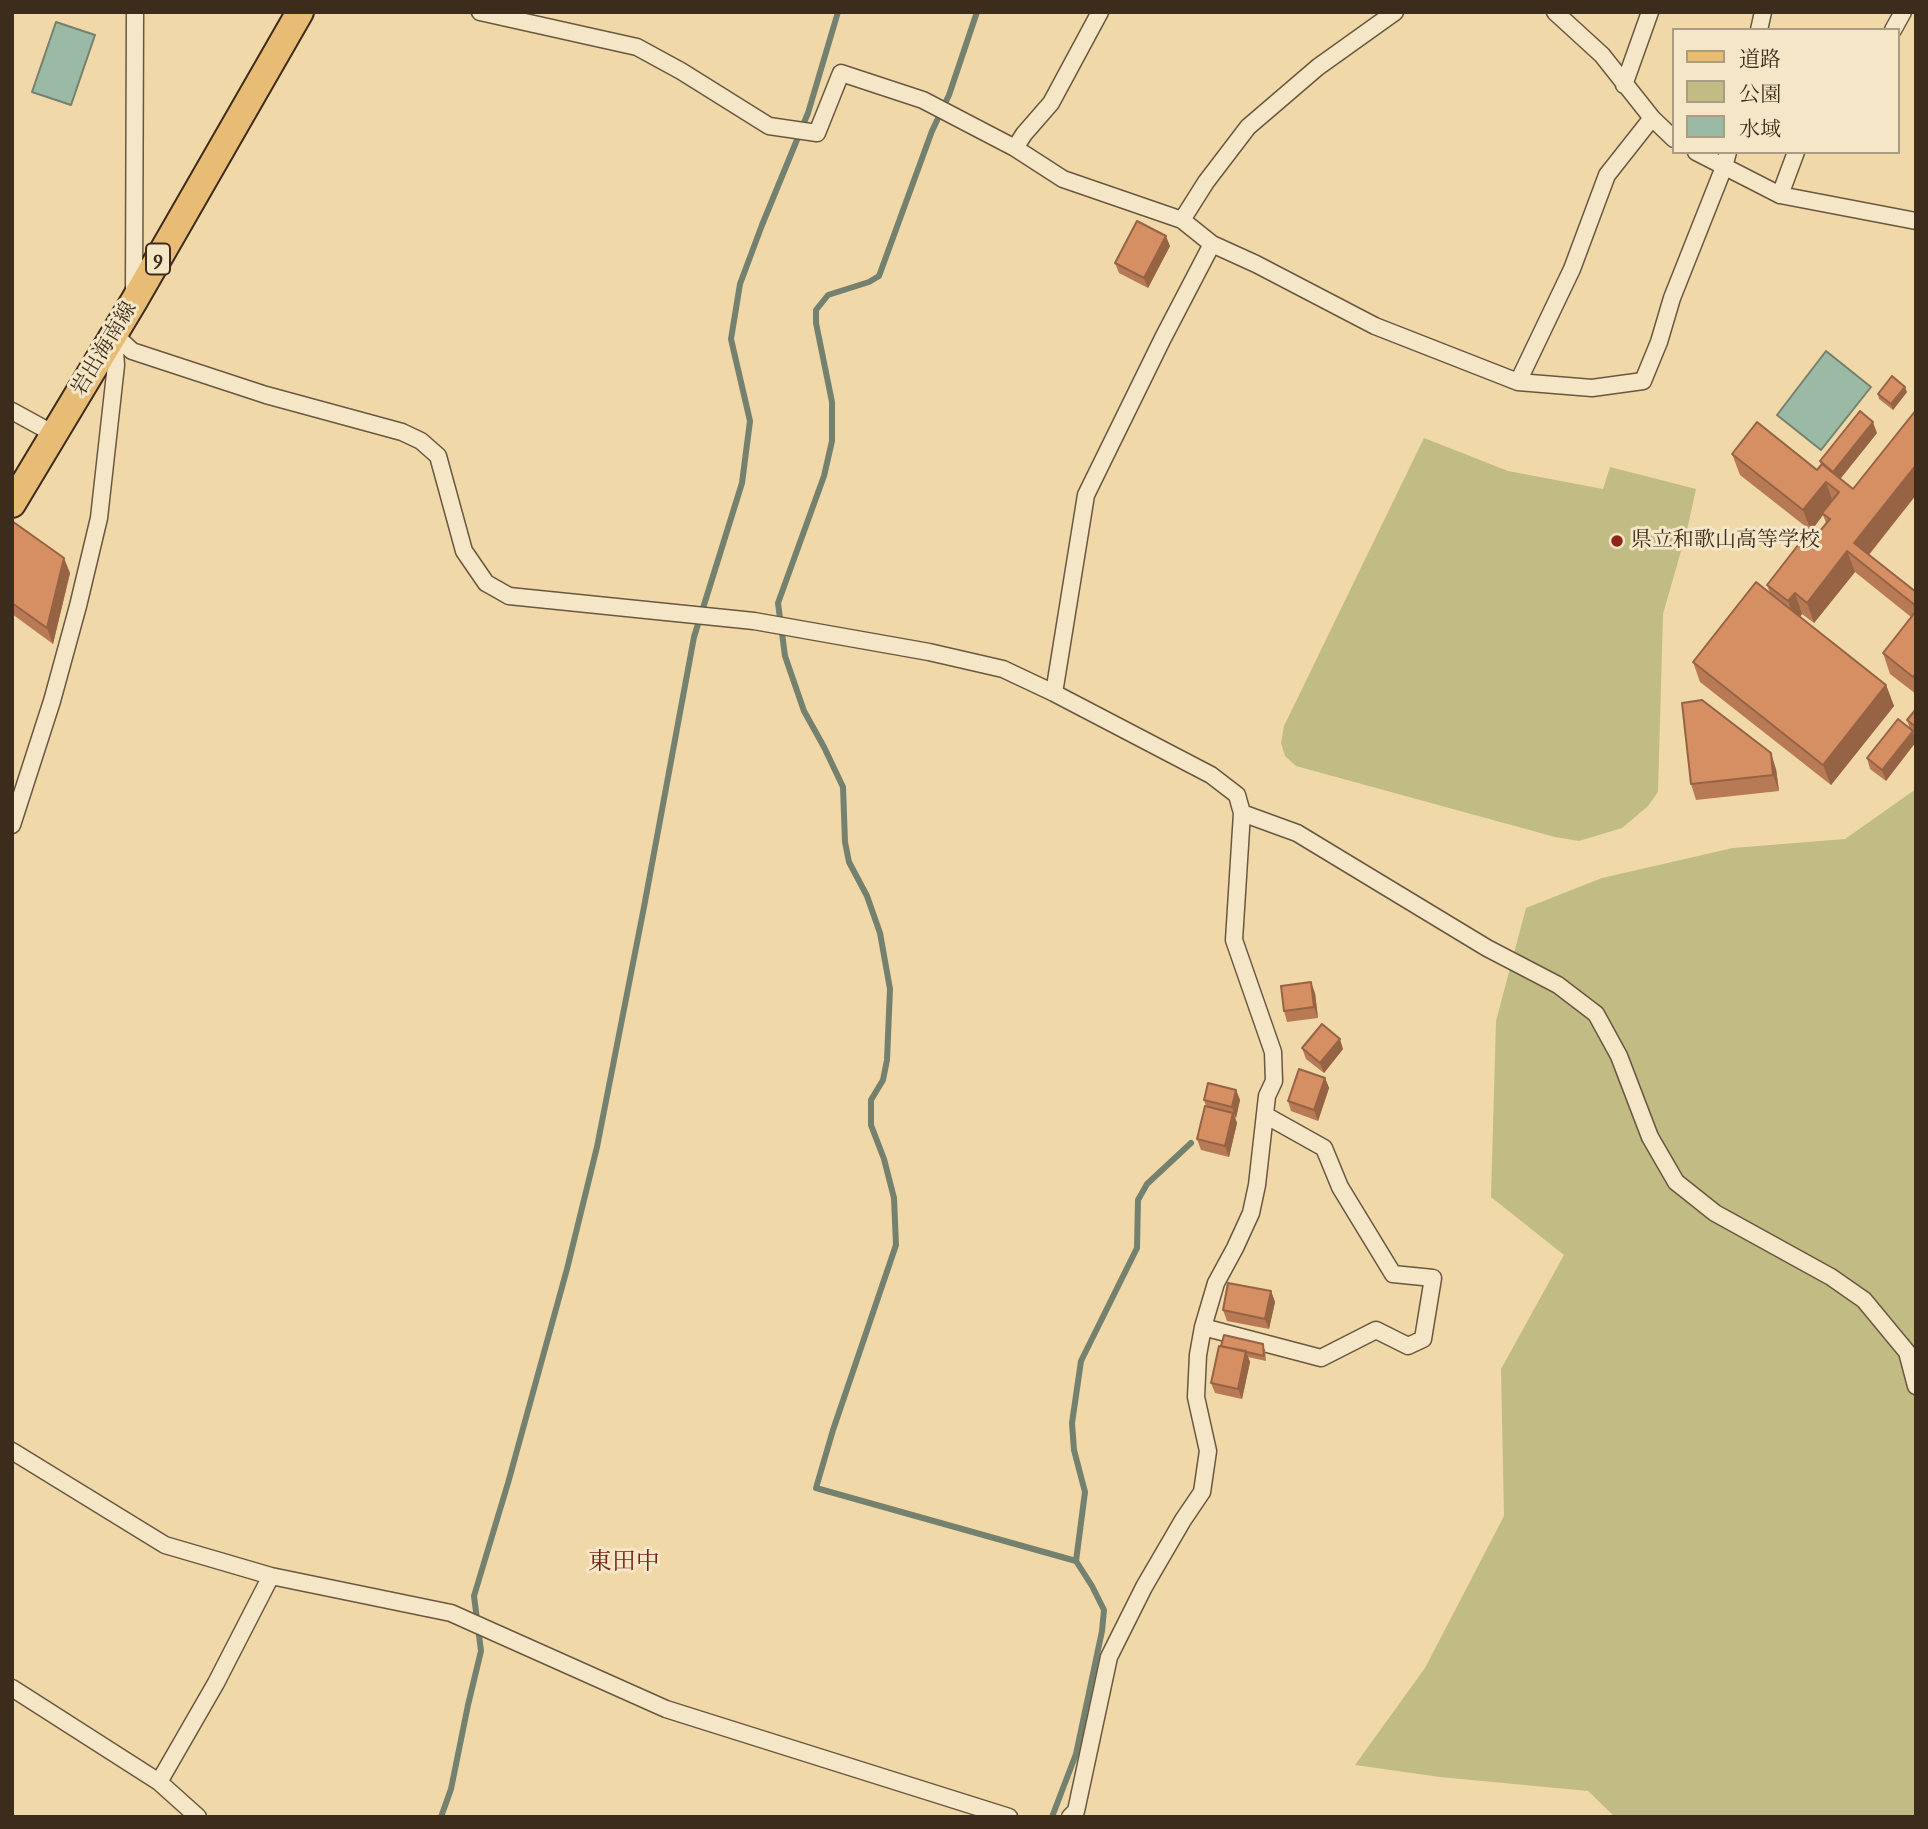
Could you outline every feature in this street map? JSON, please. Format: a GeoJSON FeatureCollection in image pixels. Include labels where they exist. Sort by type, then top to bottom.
{"type":"FeatureCollection","features":[{"type":"Feature","properties":{"kind":"main road","name":"岩出海南線"},"geometry":{"type":"LineString","coordinates":[[12,503],[134,301],[300,12]]}},
{"type":"Feature","properties":{"kind":"street"},"geometry":{"type":"LineString","coordinates":[[134,301],[135,12]]}},
{"type":"Feature","properties":{"kind":"street"},"geometry":{"type":"LineString","coordinates":[[480,12],[637,47],[769,126],[817,133],[841,73],[923,100],[1015,148],[1063,179],[1182,220],[1212,244],[1375,326],[1518,382],[1592,388],[1643,381],[1726,160]]}},
{"type":"Feature","properties":{"kind":"street"},"geometry":{"type":"LineString","coordinates":[[1015,148],[1051,103],[1100,12]]}},
{"type":"Feature","properties":{"kind":"street"},"geometry":{"type":"LineString","coordinates":[[1182,220],[1206,182],[1248,127],[1318,67],[1395,12]]}},
{"type":"Feature","properties":{"kind":"street"},"geometry":{"type":"LineString","coordinates":[[1556,12],[1602,55],[1652,118],[1672,137]]}},
{"type":"Feature","properties":{"kind":"street"},"geometry":{"type":"LineString","coordinates":[[1624,85],[1650,12]]}},
{"type":"Feature","properties":{"kind":"street"},"geometry":{"type":"LineString","coordinates":[[1894,28],[1903,12]]}},
{"type":"Feature","properties":{"kind":"street"},"geometry":{"type":"LineString","coordinates":[[1518,382],[1572,269],[1607,175],[1652,118]]}},
{"type":"Feature","properties":{"kind":"street"},"geometry":{"type":"LineString","coordinates":[[1704,154],[1726,160],[1780,195],[1916,221]]}},
{"type":"Feature","properties":{"kind":"street"},"geometry":{"type":"LineString","coordinates":[[1780,195],[1795,154]]}},
{"type":"Feature","properties":{"kind":"street"},"geometry":{"type":"LineString","coordinates":[[1054,693],[1086,495],[1212,244]]}},
{"type":"Feature","properties":{"kind":"street"},"geometry":{"type":"LineString","coordinates":[[114,334],[132,351],[266,396],[402,432],[421,441],[438,456],[464,551],[486,583],[509,596],[754,621],[902,647],[1003,670],[1054,693],[1211,775],[1237,795],[1242,813],[1234,940],[1273,1052],[1274,1081],[1267,1096],[1257,1185],[1251,1213],[1216,1283],[1198,1355],[1196,1397],[1208,1451],[1202,1492],[1143,1587],[1109,1657],[1076,1811],[1070,1817]]}},
{"type":"Feature","properties":{"kind":"street"},"geometry":{"type":"LineString","coordinates":[[12,825],[52,701],[99,518],[116,365],[114,334]]}},
{"type":"Feature","properties":{"kind":"street"},"geometry":{"type":"LineString","coordinates":[[12,411],[54,434]]}},
{"type":"Feature","properties":{"kind":"street"},"geometry":{"type":"LineString","coordinates":[[1242,813],[1297,832],[1487,948],[1559,985],[1596,1014],[1619,1056],[1650,1137],[1676,1182],[1715,1213],[1831,1277],[1864,1300],[1907,1352],[1916,1386]]}},
{"type":"Feature","properties":{"kind":"street"},"geometry":{"type":"LineString","coordinates":[[1203,1327],[1321,1358],[1376,1330],[1408,1346],[1423,1339],[1433,1278],[1393,1274],[1339,1187],[1324,1148],[1265,1115]]}},
{"type":"Feature","properties":{"kind":"street"},"geometry":{"type":"LineString","coordinates":[[12,1451],[165,1545],[271,1576],[451,1613],[666,1709],[1009,1817]]}},
{"type":"Feature","properties":{"kind":"street"},"geometry":{"type":"LineString","coordinates":[[159,1782],[216,1683],[271,1576]]}},
{"type":"Feature","properties":{"kind":"street"},"geometry":{"type":"LineString","coordinates":[[12,1688],[159,1782],[198,1817]]}},
{"type":"Feature","properties":{"kind":"green space"},"geometry":{"type":"Polygon","coordinates":[[[1424,438],[1508,471],[1603,489],[1610,467],[1696,489],[1663,614],[1658,792],[1648,806],[1622,828],[1579,841],[1555,837],[1296,766],[1285,756],[1281,743],[1284,726],[1424,438]]]}},
{"type":"Feature","properties":{"kind":"green space"},"geometry":{"type":"Polygon","coordinates":[[[1916,789],[1916,1817],[1615,1817],[1588,1791],[1440,1777],[1355,1765],[1425,1668],[1504,1516],[1501,1369],[1564,1255],[1491,1197],[1496,1021],[1526,908],[1602,878],[1733,848],[1845,839],[1916,789]]]}},
{"type":"Feature","properties":{"kind":"water"},"geometry":{"type":"Polygon","coordinates":[[[56,22],[95,35],[71,105],[32,92],[56,22]]]}},
{"type":"Feature","properties":{"kind":"water"},"geometry":{"type":"Polygon","coordinates":[[[1826,351],[1871,387],[1821,450],[1777,415],[1826,351]]]}},
{"type":"Feature","properties":{"kind":"building"},"geometry":{"type":"Polygon","coordinates":[[[1137,221],[1166,236],[1144,278],[1115,263],[1137,221]]]}},
{"type":"Feature","properties":{"kind":"building"},"geometry":{"type":"Polygon","coordinates":[[[1892,376],[1905,387],[1891,404],[1878,394],[1892,376]]]}},
{"type":"Feature","properties":{"kind":"building"},"geometry":{"type":"Polygon","coordinates":[[[1916,410],[1916,465],[1854,543],[1916,592],[1916,606],[1847,551],[1807,603],[1795,593],[1788,601],[1767,585],[1813,526],[1820,531],[1830,519],[1822,513],[1839,492],[1826,482],[1803,510],[1732,454],[1757,422],[1817,470],[1822,464],[1853,489],[1916,410]]]}},
{"type":"Feature","properties":{"kind":"building"},"geometry":{"type":"Polygon","coordinates":[[[1860,411],[1873,422],[1833,472],[1820,461],[1860,411]]]}},
{"type":"Feature","properties":{"kind":"building"},"geometry":{"type":"Polygon","coordinates":[[[12,521],[64,558],[47,628],[12,603],[12,521]]]}},
{"type":"Feature","properties":{"kind":"building"},"geometry":{"type":"Polygon","coordinates":[[[1756,582],[1886,685],[1823,765],[1693,662],[1756,582]]]}},
{"type":"Feature","properties":{"kind":"building"},"geometry":{"type":"Polygon","coordinates":[[[1916,611],[1916,673],[1913,677],[1883,653],[1916,611]]]}},
{"type":"Feature","properties":{"kind":"building"},"geometry":{"type":"Polygon","coordinates":[[[1702,700],[1771,753],[1773,775],[1691,784],[1682,703],[1702,700]]]}},
{"type":"Feature","properties":{"kind":"building"},"geometry":{"type":"Polygon","coordinates":[[[1916,709],[1916,727],[1907,720],[1916,709]]]}},
{"type":"Feature","properties":{"kind":"building"},"geometry":{"type":"Polygon","coordinates":[[[1898,719],[1913,731],[1882,770],[1867,758],[1898,719]]]}},
{"type":"Feature","properties":{"kind":"building"},"geometry":{"type":"Polygon","coordinates":[[[1311,982],[1314,1007],[1284,1011],[1281,986],[1311,982]]]}},
{"type":"Feature","properties":{"kind":"building"},"geometry":{"type":"Polygon","coordinates":[[[1322,1024],[1340,1039],[1320,1063],[1302,1048],[1322,1024]]]}},
{"type":"Feature","properties":{"kind":"building"},"geometry":{"type":"Polygon","coordinates":[[[1299,1069],[1325,1078],[1314,1110],[1288,1101],[1299,1069]]]}},
{"type":"Feature","properties":{"kind":"building"},"geometry":{"type":"Polygon","coordinates":[[[1208,1083],[1236,1090],[1232,1107],[1204,1100],[1208,1083]]]}},
{"type":"Feature","properties":{"kind":"building"},"geometry":{"type":"Polygon","coordinates":[[[1205,1106],[1233,1113],[1225,1146],[1197,1139],[1205,1106]]]}},
{"type":"Feature","properties":{"kind":"building"},"geometry":{"type":"Polygon","coordinates":[[[1228,1283],[1271,1291],[1265,1319],[1223,1310],[1228,1283]]]}},
{"type":"Feature","properties":{"kind":"building"},"geometry":{"type":"Polygon","coordinates":[[[1224,1335],[1263,1344],[1264,1356],[1221,1346],[1224,1335]]]}},
{"type":"Feature","properties":{"kind":"building"},"geometry":{"type":"Polygon","coordinates":[[[1219,1346],[1246,1351],[1238,1389],[1211,1383],[1219,1346]]]}},
{"type":"Feature","properties":{"kind":"waterway"},"geometry":{"type":"LineString","coordinates":[[441,1817],[451,1789],[481,1651],[474,1596],[567,1269],[597,1147],[694,637],[742,483],[750,421],[731,339],[740,284],[808,113],[838,12]]}},
{"type":"Feature","properties":{"kind":"waterway"},"geometry":{"type":"LineString","coordinates":[[977,12],[949,95],[932,131],[879,276],[869,282],[828,295],[816,310],[816,323],[832,402],[832,441],[824,476],[778,603],[785,656],[804,711],[843,787],[845,842],[849,862],[867,896],[880,933],[890,989],[887,1060],[883,1080],[871,1100],[871,1125],[884,1159],[894,1198],[896,1245],[816,1488],[1076,1561]]}},
{"type":"Feature","properties":{"kind":"waterway"},"geometry":{"type":"LineString","coordinates":[[1052,1817],[1076,1754],[1104,1610],[1076,1561],[1085,1492],[1074,1450],[1072,1423],[1081,1361],[1137,1248],[1138,1200],[1147,1184],[1191,1143]]}},
{"type":"Feature","properties":{"kind":"place","name":"県立和歌山高等学校"},"geometry":{"type":"Point","coordinates":[1617,541]}},
{"type":"Feature","properties":{"kind":"district","name":"東田中"},"geometry":{"type":"Point","coordinates":[624,1563]}}]}
